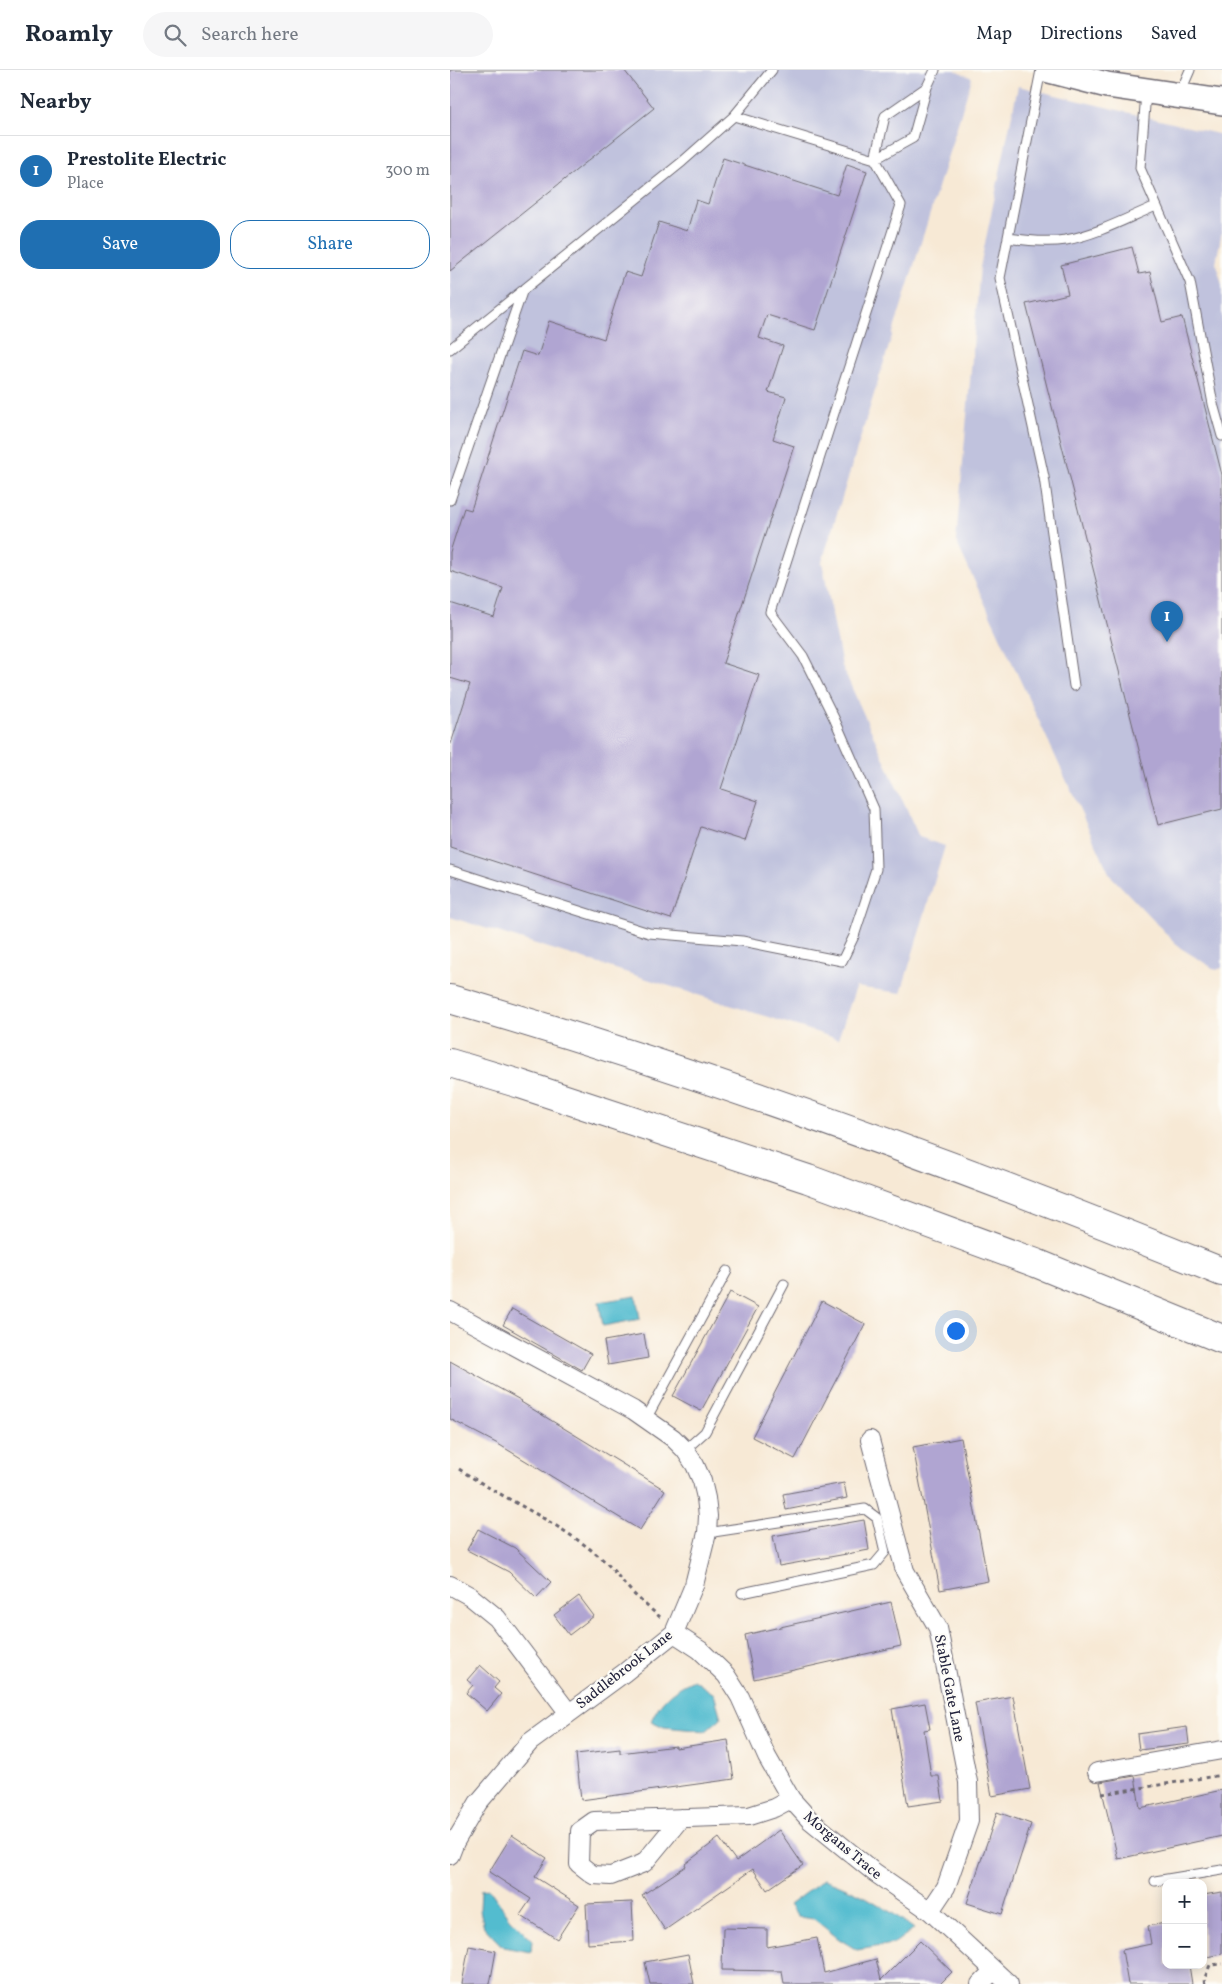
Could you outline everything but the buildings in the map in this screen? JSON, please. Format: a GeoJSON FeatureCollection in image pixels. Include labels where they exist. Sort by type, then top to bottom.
{"type":"FeatureCollection","features":[{"type":"Feature","properties":{"kind":"highway"},"geometry":{"type":"LineString","coordinates":[[450,999],[539,1024],[828,1120],[1058,1205],[1222,1272]]}},
{"type":"Feature","properties":{"kind":"highway"},"geometry":{"type":"LineString","coordinates":[[450,1063],[520,1084],[808,1179],[1036,1263],[1222,1339]]}},
{"type":"Feature","properties":{"kind":"street"},"geometry":{"type":"LineString","coordinates":[[1049,70],[1107,85],[1222,102]]}},
{"type":"Feature","properties":{"kind":"street","name":"Saddlebrook Lane"},"geometry":{"type":"LineString","coordinates":[[450,1311],[624,1405],[673,1438],[685,1450],[702,1481],[708,1516],[707,1533],[694,1585],[674,1633],[624,1673],[568,1712],[530,1742],[478,1803],[452,1845]]}},
{"type":"Feature","properties":{"kind":"street","name":"Stable Gate Lane"},"geometry":{"type":"LineString","coordinates":[[870,1440],[905,1571],[938,1628],[968,1782],[969,1821],[946,1887],[930,1911]]}},
{"type":"Feature","properties":{"kind":"street"},"geometry":{"type":"LineString","coordinates":[[450,1585],[470,1596],[497,1618],[568,1712]]}},
{"type":"Feature","properties":{"kind":"street","name":"Morgans Trace"},"geometry":{"type":"LineString","coordinates":[[674,1633],[700,1650],[726,1675],[740,1697],[767,1756],[791,1799],[810,1820],[838,1844],[930,1911],[1009,1984]]}},
{"type":"Feature","properties":{"kind":"street"},"geometry":{"type":"LineString","coordinates":[[1097,1772],[1222,1750]]}},
{"type":"Feature","properties":{"kind":"street"},"geometry":{"type":"LineString","coordinates":[[681,1818],[644,1863],[611,1876],[593,1875],[579,1864],[580,1831],[594,1821],[681,1818],[749,1816],[774,1808],[791,1799]]}},
{"type":"Feature","properties":{"kind":"street"},"geometry":{"type":"LineString","coordinates":[[980,1984],[994,1970]]}},
{"type":"Feature","properties":{"kind":"lane"},"geometry":{"type":"LineString","coordinates":[[450,349],[682,162],[734,116],[772,70]]}},
{"type":"Feature","properties":{"kind":"lane"},"geometry":{"type":"LineString","coordinates":[[734,116],[875,159],[913,138],[927,87],[935,70]]}},
{"type":"Feature","properties":{"kind":"lane"},"geometry":{"type":"LineString","coordinates":[[1041,70],[1000,278],[1044,477],[1074,686]]}},
{"type":"Feature","properties":{"kind":"lane"},"geometry":{"type":"LineString","coordinates":[[1180,96],[1190,70]]}},
{"type":"Feature","properties":{"kind":"lane"},"geometry":{"type":"LineString","coordinates":[[450,870],[649,933],[742,941],[842,961],[854,936],[876,869],[874,809],[804,656],[770,612],[901,205],[875,159],[885,116],[927,87]]}},
{"type":"Feature","properties":{"kind":"lane"},"geometry":{"type":"LineString","coordinates":[[1146,91],[1140,168],[1190,282],[1213,404],[1222,436]]}},
{"type":"Feature","properties":{"kind":"lane"},"geometry":{"type":"LineString","coordinates":[[1008,238],[1037,242],[1066,240],[1102,229],[1156,206]]}},
{"type":"Feature","properties":{"kind":"lane"},"geometry":{"type":"LineString","coordinates":[[450,500],[522,291]]}},
{"type":"Feature","properties":{"kind":"lane"},"geometry":{"type":"LineString","coordinates":[[646,1419],[727,1271]]}},
{"type":"Feature","properties":{"kind":"lane"},"geometry":{"type":"LineString","coordinates":[[685,1450],[705,1432],[784,1284]]}},
{"type":"Feature","properties":{"kind":"lane"},"geometry":{"type":"LineString","coordinates":[[707,1533],[865,1509],[876,1518],[885,1552],[874,1565],[742,1593]]}},
{"type":"Feature","properties":{"kind":"lane"},"geometry":{"type":"LineString","coordinates":[[1155,1881],[1222,1870]]}},
{"type":"Feature","properties":{"kind":"path"},"geometry":{"type":"LineString","coordinates":[[459,1469],[489,1489],[538,1515],[602,1558],[636,1597],[660,1617]]}},
{"type":"Feature","properties":{"kind":"path"},"geometry":{"type":"LineString","coordinates":[[1102,1794],[1222,1775]]}},
{"type":"Feature","properties":{"kind":"path"},"geometry":{"type":"LineString","coordinates":[[1205,1984],[1204,1980],[1210,1965],[1222,1964]]}},
{"type":"Feature","properties":{"kind":"shaded area"},"geometry":{"type":"Polygon","coordinates":[[[450,70],[955,70],[972,78],[822,562],[842,666],[919,837],[945,846],[901,993],[856,987],[838,1039],[450,917],[450,70]]]}},
{"type":"Feature","properties":{"kind":"shaded area"},"geometry":{"type":"Polygon","coordinates":[[[1018,86],[1222,135],[1222,231],[1216,263],[1222,285],[1222,968],[1216,970],[1179,947],[1110,875],[956,541],[980,267],[1018,86]]]}},
{"type":"Feature","properties":{"kind":"water"},"geometry":{"type":"Polygon","coordinates":[[[636,1296],[640,1319],[603,1326],[599,1302],[636,1296]]]}},
{"type":"Feature","properties":{"kind":"water"},"geometry":{"type":"Polygon","coordinates":[[[694,1680],[714,1694],[721,1718],[706,1731],[664,1727],[651,1721],[668,1696],[694,1680]]]}},
{"type":"Feature","properties":{"kind":"water"},"geometry":{"type":"Polygon","coordinates":[[[824,1879],[871,1900],[914,1929],[893,1944],[857,1950],[839,1939],[814,1919],[798,1917],[789,1905],[824,1879]]]}},
{"type":"Feature","properties":{"kind":"water"},"geometry":{"type":"Polygon","coordinates":[[[489,1889],[510,1918],[532,1940],[531,1952],[503,1947],[484,1927],[480,1910],[481,1890],[489,1889]]]}},
{"type":"Feature","properties":{"kind":"place","name":"Prestolite Electric"},"geometry":{"type":"Point","coordinates":[1167,642]}}]}
